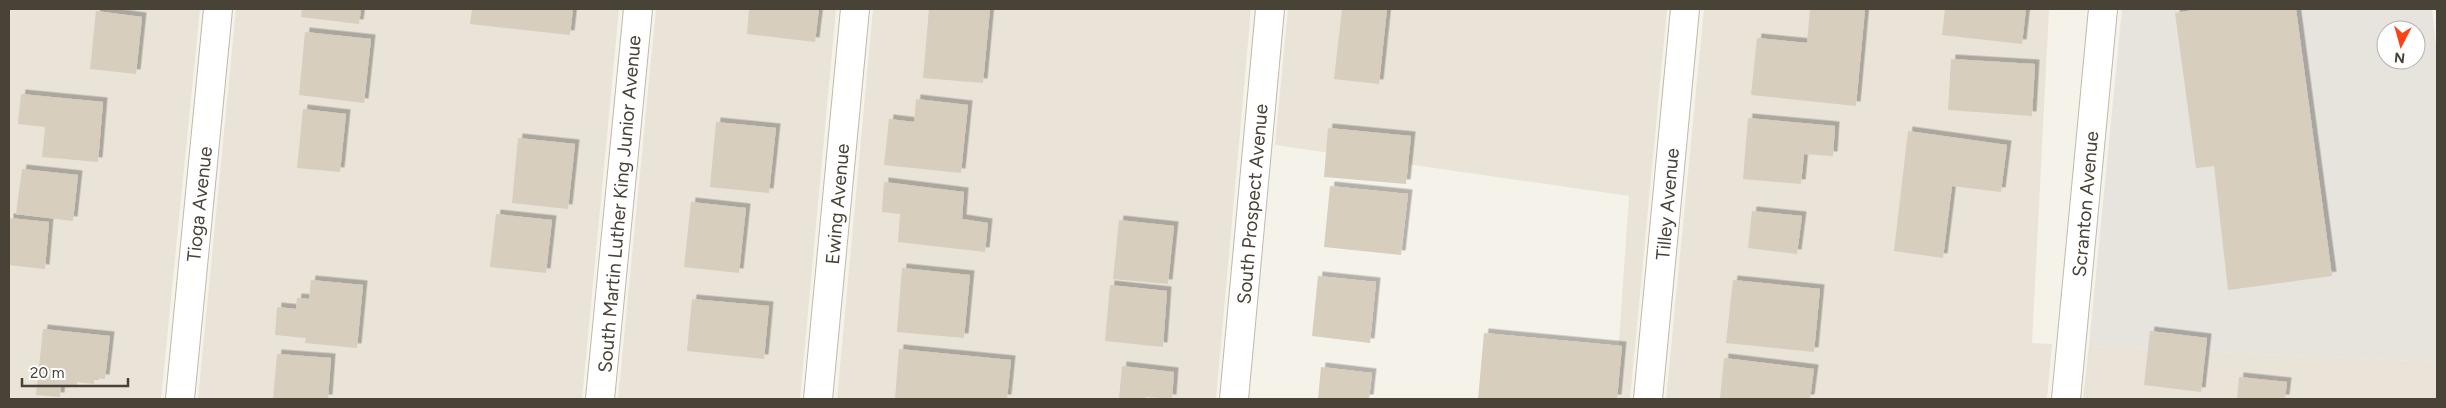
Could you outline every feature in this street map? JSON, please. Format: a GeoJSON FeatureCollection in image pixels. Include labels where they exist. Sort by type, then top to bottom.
{"type":"FeatureCollection","features":[{"type":"Feature","properties":{"kind":"street","name":"Tioga Avenue"},"geometry":{"type":"LineString","coordinates":[[180,399],[218,9]]}},
{"type":"Feature","properties":{"kind":"street","name":"South Martin Luther King Junior Avenue"},"geometry":{"type":"LineString","coordinates":[[600,399],[638,9]]}},
{"type":"Feature","properties":{"kind":"street","name":"Ewing Avenue"},"geometry":{"type":"LineString","coordinates":[[818,399],[855,9]]}},
{"type":"Feature","properties":{"kind":"street","name":"South Prospect Avenue"},"geometry":{"type":"LineString","coordinates":[[1234,399],[1270,9]]}},
{"type":"Feature","properties":{"kind":"street","name":"Tilley Avenue"},"geometry":{"type":"LineString","coordinates":[[1648,399],[1686,9]]}},
{"type":"Feature","properties":{"kind":"street","name":"Scranton Avenue"},"geometry":{"type":"LineString","coordinates":[[2066,399],[2104,9]]}},
{"type":"Feature","properties":{"kind":"shaded area"},"geometry":{"type":"Polygon","coordinates":[[[9,9],[200,9],[161,399],[9,399],[9,9]]]}},
{"type":"Feature","properties":{"kind":"shaded area"},"geometry":{"type":"Polygon","coordinates":[[[236,9],[619,9],[582,399],[198,399],[236,9]]]}},
{"type":"Feature","properties":{"kind":"shaded area"},"geometry":{"type":"Polygon","coordinates":[[[656,9],[836,9],[800,399],[618,399],[656,9]]]}},
{"type":"Feature","properties":{"kind":"shaded area"},"geometry":{"type":"Polygon","coordinates":[[[873,9],[1251,9],[1216,399],[837,399],[873,9]]]}},
{"type":"Feature","properties":{"kind":"shaded area"},"geometry":{"type":"Polygon","coordinates":[[[1288,9],[1667,9],[1630,399],[1615,399],[1629,196],[1275,145],[1288,9]]]}},
{"type":"Feature","properties":{"kind":"shaded area"},"geometry":{"type":"Polygon","coordinates":[[[1704,9],[2049,9],[2032,343],[2052,344],[2047,399],[1666,399],[1704,9]]]}},
{"type":"Feature","properties":{"kind":"shaded area"},"geometry":{"type":"Polygon","coordinates":[[[2122,9],[2432,9],[2437,57],[2437,362],[2089,346],[2122,9]]]}},
{"type":"Feature","properties":{"kind":"shaded area"},"geometry":{"type":"Polygon","coordinates":[[[2089,346],[2437,362],[2437,399],[2083,399],[2089,346]]]}},
{"type":"Feature","properties":{"kind":"building"},"geometry":{"type":"Polygon","coordinates":[[[302,9],[361,9],[359,24],[301,17],[302,9]]]}},
{"type":"Feature","properties":{"kind":"building"},"geometry":{"type":"Polygon","coordinates":[[[472,9],[573,9],[570,35],[470,24],[472,9]]]}},
{"type":"Feature","properties":{"kind":"building"},"geometry":{"type":"Polygon","coordinates":[[[749,9],[819,9],[815,42],[747,34],[749,9]]]}},
{"type":"Feature","properties":{"kind":"building"},"geometry":{"type":"Polygon","coordinates":[[[929,9],[990,9],[983,83],[923,78],[929,9]]]}},
{"type":"Feature","properties":{"kind":"building"},"geometry":{"type":"Polygon","coordinates":[[[1342,9],[1387,9],[1379,84],[1334,79],[1342,9]]]}},
{"type":"Feature","properties":{"kind":"building"},"geometry":{"type":"Polygon","coordinates":[[[1810,9],[1865,9],[1856,106],[1751,95],[1757,38],[1807,43],[1810,9]]]}},
{"type":"Feature","properties":{"kind":"building"},"geometry":{"type":"Polygon","coordinates":[[[1945,9],[2026,9],[2022,44],[1942,35],[1945,9]]]}},
{"type":"Feature","properties":{"kind":"building"},"geometry":{"type":"Polygon","coordinates":[[[2199,9],[2296,9],[2332,276],[2228,290],[2214,166],[2196,168],[2175,13],[2199,9]]]}},
{"type":"Feature","properties":{"kind":"building"},"geometry":{"type":"Polygon","coordinates":[[[96,11],[142,17],[136,74],[90,69],[96,11]]]}},
{"type":"Feature","properties":{"kind":"building"},"geometry":{"type":"Polygon","coordinates":[[[305,32],[371,39],[364,103],[299,95],[305,32]]]}},
{"type":"Feature","properties":{"kind":"building"},"geometry":{"type":"Polygon","coordinates":[[[1951,59],[2035,64],[2032,116],[1948,110],[1951,59]]]}},
{"type":"Feature","properties":{"kind":"building"},"geometry":{"type":"Polygon","coordinates":[[[21,94],[103,102],[98,162],[42,157],[45,127],[18,124],[21,94]]]}},
{"type":"Feature","properties":{"kind":"building"},"geometry":{"type":"Polygon","coordinates":[[[916,99],[968,105],[961,173],[884,165],[889,119],[914,122],[916,99]]]}},
{"type":"Feature","properties":{"kind":"building"},"geometry":{"type":"Polygon","coordinates":[[[303,109],[346,114],[340,172],[297,168],[303,109]]]}},
{"type":"Feature","properties":{"kind":"building"},"geometry":{"type":"Polygon","coordinates":[[[1748,118],[1835,126],[1833,156],[1804,154],[1801,184],[1743,179],[1748,118]]]}},
{"type":"Feature","properties":{"kind":"building"},"geometry":{"type":"Polygon","coordinates":[[[716,122],[776,128],[769,193],[710,187],[716,122]]]}},
{"type":"Feature","properties":{"kind":"building"},"geometry":{"type":"Polygon","coordinates":[[[1328,128],[1411,136],[1406,184],[1324,177],[1328,128]]]}},
{"type":"Feature","properties":{"kind":"building"},"geometry":{"type":"Polygon","coordinates":[[[1908,131],[2007,145],[2001,192],[1952,186],[1943,258],[1894,251],[1908,131]]]}},
{"type":"Feature","properties":{"kind":"building"},"geometry":{"type":"Polygon","coordinates":[[[518,138],[575,144],[568,209],[512,203],[518,138]]]}},
{"type":"Feature","properties":{"kind":"building"},"geometry":{"type":"Polygon","coordinates":[[[22,169],[78,175],[73,221],[16,214],[22,169]]]}},
{"type":"Feature","properties":{"kind":"building"},"geometry":{"type":"Polygon","coordinates":[[[884,182],[964,192],[962,219],[988,223],[985,252],[898,242],[900,214],[882,212],[884,182]]]}},
{"type":"Feature","properties":{"kind":"building"},"geometry":{"type":"Polygon","coordinates":[[[1330,186],[1408,194],[1401,255],[1324,247],[1330,186]]]}},
{"type":"Feature","properties":{"kind":"building"},"geometry":{"type":"Polygon","coordinates":[[[691,202],[746,208],[739,273],[684,267],[691,202]]]}},
{"type":"Feature","properties":{"kind":"building"},"geometry":{"type":"Polygon","coordinates":[[[1752,211],[1802,216],[1797,254],[1748,248],[1752,211]]]}},
{"type":"Feature","properties":{"kind":"building"},"geometry":{"type":"Polygon","coordinates":[[[496,214],[552,220],[546,273],[490,267],[496,214]]]}},
{"type":"Feature","properties":{"kind":"building"},"geometry":{"type":"Polygon","coordinates":[[[9,218],[49,222],[45,269],[9,265],[9,218]]]}},
{"type":"Feature","properties":{"kind":"building"},"geometry":{"type":"Polygon","coordinates":[[[1119,220],[1174,226],[1168,284],[1113,279],[1119,220]]]}},
{"type":"Feature","properties":{"kind":"building"},"geometry":{"type":"Polygon","coordinates":[[[902,268],[970,275],[964,338],[897,332],[902,268]]]}},
{"type":"Feature","properties":{"kind":"building"},"geometry":{"type":"Polygon","coordinates":[[[1318,276],[1376,282],[1370,343],[1312,336],[1318,276]]]}},
{"type":"Feature","properties":{"kind":"building"},"geometry":{"type":"Polygon","coordinates":[[[311,280],[363,285],[357,348],[305,343],[306,338],[275,335],[277,307],[296,309],[297,298],[309,299],[311,280]]]}},
{"type":"Feature","properties":{"kind":"building"},"geometry":{"type":"Polygon","coordinates":[[[1733,280],[1820,289],[1814,352],[1726,343],[1733,280]]]}},
{"type":"Feature","properties":{"kind":"building"},"geometry":{"type":"Polygon","coordinates":[[[1110,285],[1167,291],[1163,347],[1105,341],[1110,285]]]}},
{"type":"Feature","properties":{"kind":"building"},"geometry":{"type":"Polygon","coordinates":[[[692,299],[769,306],[764,359],[687,351],[692,299]]]}},
{"type":"Feature","properties":{"kind":"building"},"geometry":{"type":"Polygon","coordinates":[[[43,329],[110,336],[105,379],[94,378],[94,384],[77,382],[77,386],[61,385],[60,397],[36,395],[43,329]]]}},
{"type":"Feature","properties":{"kind":"building"},"geometry":{"type":"Polygon","coordinates":[[[2150,331],[2207,338],[2201,392],[2144,385],[2150,331]]]}},
{"type":"Feature","properties":{"kind":"building"},"geometry":{"type":"Polygon","coordinates":[[[1484,333],[1622,346],[1617,399],[1478,399],[1484,333]]]}},
{"type":"Feature","properties":{"kind":"building"},"geometry":{"type":"Polygon","coordinates":[[[899,349],[1011,360],[1007,399],[895,399],[899,349]]]}},
{"type":"Feature","properties":{"kind":"building"},"geometry":{"type":"Polygon","coordinates":[[[277,354],[331,358],[328,399],[273,399],[277,354]]]}},
{"type":"Feature","properties":{"kind":"building"},"geometry":{"type":"Polygon","coordinates":[[[1724,358],[1814,369],[1810,399],[1720,399],[1724,358]]]}},
{"type":"Feature","properties":{"kind":"building"},"geometry":{"type":"Polygon","coordinates":[[[1122,366],[1174,372],[1172,399],[1146,397],[1146,399],[1119,399],[1122,366]]]}},
{"type":"Feature","properties":{"kind":"building"},"geometry":{"type":"Polygon","coordinates":[[[1321,367],[1372,373],[1369,399],[1318,399],[1321,367]]]}},
{"type":"Feature","properties":{"kind":"building"},"geometry":{"type":"Polygon","coordinates":[[[2239,377],[2287,382],[2285,399],[2237,399],[2239,377]]]}}]}
